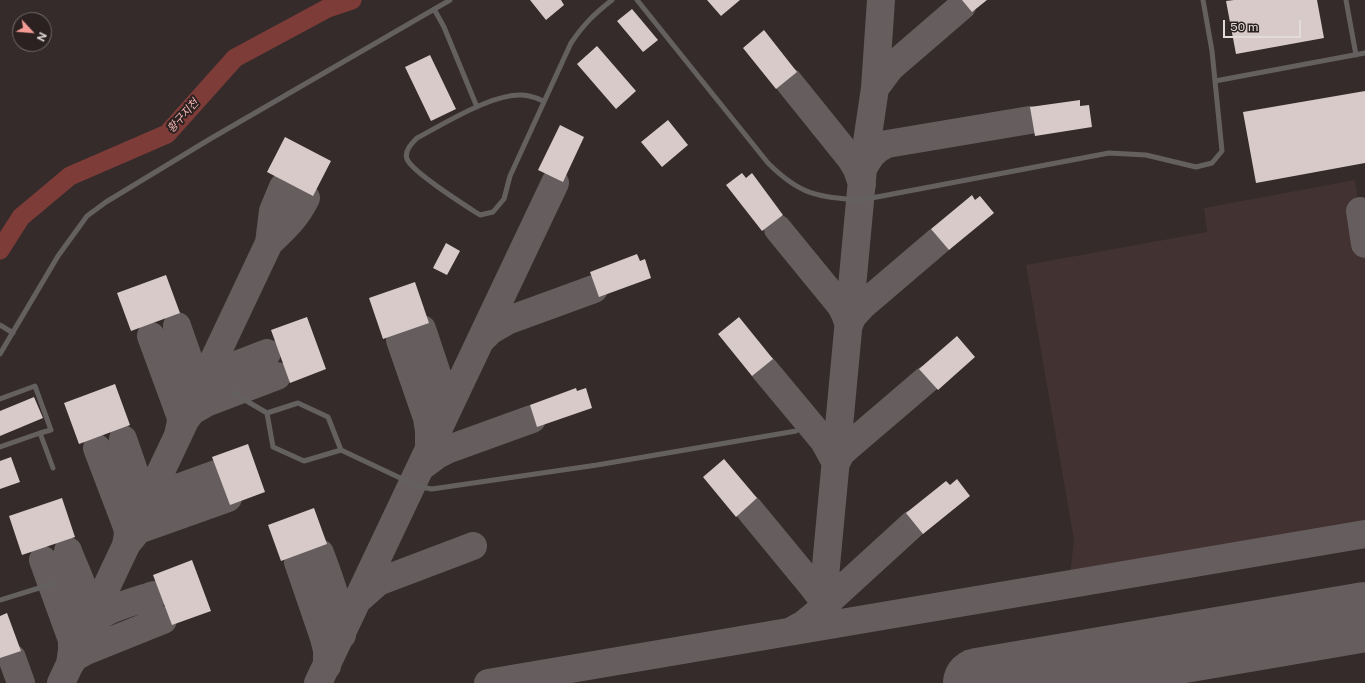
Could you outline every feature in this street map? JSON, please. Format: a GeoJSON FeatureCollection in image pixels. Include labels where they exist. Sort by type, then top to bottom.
{"type":"FeatureCollection","features":[{"type":"Feature","properties":{"kind":"lane"},"geometry":{"type":"LineString","coordinates":[[0,354],[58,256],[87,216],[106,202],[198,147],[450,0]]}},
{"type":"Feature","properties":{"kind":"lane"},"geometry":{"type":"LineString","coordinates":[[543,101],[529,96],[517,95],[491,101],[476,107],[417,138],[410,145],[407,153],[407,159],[416,171],[480,215],[493,212],[504,199],[510,176],[543,101],[571,43],[582,27],[594,14],[612,0]]}},
{"type":"Feature","properties":{"kind":"lane"},"geometry":{"type":"LineString","coordinates":[[637,0],[768,163],[782,178],[796,187],[826,198],[860,200],[1110,153],[1146,155],[1196,167],[1212,163],[1222,151],[1212,51],[1203,0]]}},
{"type":"Feature","properties":{"kind":"lane"},"geometry":{"type":"LineString","coordinates":[[1346,0],[1356,55]]}},
{"type":"Feature","properties":{"kind":"lane"},"geometry":{"type":"LineString","coordinates":[[434,9],[444,28],[476,107]]}},
{"type":"Feature","properties":{"kind":"lane"},"geometry":{"type":"LineString","coordinates":[[1215,81],[1365,53]]}},
{"type":"Feature","properties":{"kind":"lane"},"geometry":{"type":"LineString","coordinates":[[0,325],[13,333]]}},
{"type":"Feature","properties":{"kind":"lane"},"geometry":{"type":"LineString","coordinates":[[0,399],[35,386],[51,430],[0,447]]}},
{"type":"Feature","properties":{"kind":"lane"},"geometry":{"type":"LineString","coordinates":[[233,393],[267,413],[298,403],[328,417],[341,450]]}},
{"type":"Feature","properties":{"kind":"lane"},"geometry":{"type":"LineString","coordinates":[[267,413],[273,447],[304,461],[341,450],[413,484],[432,489],[597,465],[796,431]]}},
{"type":"Feature","properties":{"kind":"lane"},"geometry":{"type":"LineString","coordinates":[[40,433],[53,468]]}},
{"type":"Feature","properties":{"kind":"lane"},"geometry":{"type":"LineString","coordinates":[[0,600],[52,584]]}},
{"type":"Feature","properties":{"kind":"shaded area"},"geometry":{"type":"Polygon","coordinates":[[[1355,180],[1365,244],[1365,534],[1069,584],[1074,540],[1026,265],[1207,232],[1204,208],[1355,180]]]}},
{"type":"Feature","properties":{"kind":"building"},"geometry":{"type":"Polygon","coordinates":[[[530,0],[561,0],[564,5],[546,20],[530,0]]]}},
{"type":"Feature","properties":{"kind":"building"},"geometry":{"type":"Polygon","coordinates":[[[707,0],[740,0],[721,16],[707,0]]]}},
{"type":"Feature","properties":{"kind":"building"},"geometry":{"type":"Polygon","coordinates":[[[962,0],[987,0],[972,12],[962,0]]]}},
{"type":"Feature","properties":{"kind":"building"},"geometry":{"type":"Polygon","coordinates":[[[1317,0],[1324,38],[1236,54],[1226,1],[1317,0]]]}},
{"type":"Feature","properties":{"kind":"building"},"geometry":{"type":"Polygon","coordinates":[[[632,9],[658,40],[643,52],[617,21],[632,9]]]}},
{"type":"Feature","properties":{"kind":"building"},"geometry":{"type":"Polygon","coordinates":[[[764,30],[797,72],[776,89],[743,48],[764,30]]]}},
{"type":"Feature","properties":{"kind":"building"},"geometry":{"type":"Polygon","coordinates":[[[597,46],[636,91],[616,109],[577,64],[597,46]]]}},
{"type":"Feature","properties":{"kind":"building"},"geometry":{"type":"Polygon","coordinates":[[[430,55],[456,109],[431,121],[405,67],[430,55]]]}},
{"type":"Feature","properties":{"kind":"building"},"geometry":{"type":"Polygon","coordinates":[[[1365,91],[1365,163],[1256,183],[1243,112],[1365,91]]]}},
{"type":"Feature","properties":{"kind":"building"},"geometry":{"type":"Polygon","coordinates":[[[1080,100],[1080,106],[1089,105],[1092,127],[1035,136],[1030,107],[1080,100]]]}},
{"type":"Feature","properties":{"kind":"building"},"geometry":{"type":"Polygon","coordinates":[[[668,120],[688,145],[662,167],[641,142],[668,120]]]}},
{"type":"Feature","properties":{"kind":"building"},"geometry":{"type":"Polygon","coordinates":[[[560,125],[584,137],[563,182],[538,170],[560,125]]]}},
{"type":"Feature","properties":{"kind":"building"},"geometry":{"type":"Polygon","coordinates":[[[285,137],[331,161],[313,196],[267,172],[285,137]]]}},
{"type":"Feature","properties":{"kind":"building"},"geometry":{"type":"Polygon","coordinates":[[[742,173],[746,178],[752,173],[783,215],[762,231],[726,185],[742,173]]]}},
{"type":"Feature","properties":{"kind":"building"},"geometry":{"type":"Polygon","coordinates":[[[972,195],[975,200],[980,196],[994,213],[949,250],[931,229],[972,195]]]}},
{"type":"Feature","properties":{"kind":"building"},"geometry":{"type":"Polygon","coordinates":[[[446,243],[460,251],[447,275],[433,268],[446,243]]]}},
{"type":"Feature","properties":{"kind":"building"},"geometry":{"type":"Polygon","coordinates":[[[637,254],[640,261],[645,259],[651,278],[599,297],[590,272],[637,254]]]}},
{"type":"Feature","properties":{"kind":"building"},"geometry":{"type":"Polygon","coordinates":[[[166,275],[180,313],[131,331],[117,293],[166,275]]]}},
{"type":"Feature","properties":{"kind":"building"},"geometry":{"type":"Polygon","coordinates":[[[415,282],[429,323],[383,339],[369,298],[415,282]]]}},
{"type":"Feature","properties":{"kind":"building"},"geometry":{"type":"Polygon","coordinates":[[[307,317],[326,369],[290,383],[271,330],[307,317]]]}},
{"type":"Feature","properties":{"kind":"building"},"geometry":{"type":"Polygon","coordinates":[[[739,317],[773,359],[752,376],[718,334],[739,317]]]}},
{"type":"Feature","properties":{"kind":"building"},"geometry":{"type":"Polygon","coordinates":[[[957,336],[975,357],[938,390],[919,369],[957,336]]]}},
{"type":"Feature","properties":{"kind":"building"},"geometry":{"type":"Polygon","coordinates":[[[115,384],[130,425],[79,444],[64,403],[115,384]]]}},
{"type":"Feature","properties":{"kind":"building"},"geometry":{"type":"Polygon","coordinates":[[[576,388],[577,391],[586,388],[592,408],[537,427],[530,405],[576,388]]]}},
{"type":"Feature","properties":{"kind":"building"},"geometry":{"type":"Polygon","coordinates":[[[34,397],[43,418],[0,436],[0,411],[34,397]]]}},
{"type":"Feature","properties":{"kind":"building"},"geometry":{"type":"Polygon","coordinates":[[[248,444],[265,492],[230,505],[212,457],[248,444]]]}},
{"type":"Feature","properties":{"kind":"building"},"geometry":{"type":"Polygon","coordinates":[[[11,457],[20,482],[0,489],[0,461],[11,457]]]}},
{"type":"Feature","properties":{"kind":"building"},"geometry":{"type":"Polygon","coordinates":[[[724,459],[757,498],[736,517],[703,477],[724,459]]]}},
{"type":"Feature","properties":{"kind":"building"},"geometry":{"type":"Polygon","coordinates":[[[957,479],[970,496],[923,534],[906,513],[946,481],[950,485],[957,479]]]}},
{"type":"Feature","properties":{"kind":"building"},"geometry":{"type":"Polygon","coordinates":[[[62,498],[75,537],[22,555],[9,516],[62,498]]]}},
{"type":"Feature","properties":{"kind":"building"},"geometry":{"type":"Polygon","coordinates":[[[314,508],[327,544],[281,561],[268,525],[314,508]]]}},
{"type":"Feature","properties":{"kind":"building"},"geometry":{"type":"Polygon","coordinates":[[[192,560],[211,611],[172,625],[153,575],[192,560]]]}},
{"type":"Feature","properties":{"kind":"building"},"geometry":{"type":"Polygon","coordinates":[[[7,613],[21,651],[0,658],[0,616],[7,613]]]}},
{"type":"Feature","properties":{"kind":"waterway","name":"황구지천"},"geometry":{"type":"LineString","coordinates":[[0,250],[21,217],[70,176],[167,134],[235,58],[328,8],[352,0]]}},
{"type":"Feature","properties":{"kind":"taxiway"},"geometry":{"type":"LineString","coordinates":[[875,88],[881,0]]}},
{"type":"Feature","properties":{"kind":"taxiway"},"geometry":{"type":"LineString","coordinates":[[793,630],[804,624],[822,609],[863,169],[875,88],[890,68],[962,6]]}},
{"type":"Feature","properties":{"kind":"taxiway"},"geometry":{"type":"LineString","coordinates":[[789,82],[851,159],[857,169],[862,184]]}},
{"type":"Feature","properties":{"kind":"taxiway"},"geometry":{"type":"LineString","coordinates":[[863,169],[873,154],[879,148],[887,144],[1030,120]]}},
{"type":"Feature","properties":{"kind":"taxiway"},"geometry":{"type":"LineString","coordinates":[[318,683],[555,183]]}},
{"type":"Feature","properties":{"kind":"taxiway"},"geometry":{"type":"LineString","coordinates":[[269,243],[273,211],[283,187]]}},
{"type":"Feature","properties":{"kind":"taxiway"},"geometry":{"type":"LineString","coordinates":[[61,683],[269,243],[290,222],[306,198]]}},
{"type":"Feature","properties":{"kind":"taxiway"},"geometry":{"type":"LineString","coordinates":[[1360,211],[1365,244]]}},
{"type":"Feature","properties":{"kind":"taxiway"},"geometry":{"type":"LineString","coordinates":[[778,229],[841,306],[849,325],[852,317],[863,305],[938,241]]}},
{"type":"Feature","properties":{"kind":"taxiway"},"geometry":{"type":"LineString","coordinates":[[482,339],[490,331],[509,320],[594,289]]}},
{"type":"Feature","properties":{"kind":"taxiway"},"geometry":{"type":"LineString","coordinates":[[177,326],[192,372],[195,400]]}},
{"type":"Feature","properties":{"kind":"taxiway"},"geometry":{"type":"LineString","coordinates":[[422,329],[437,374],[438,385],[436,424]]}},
{"type":"Feature","properties":{"kind":"taxiway"},"geometry":{"type":"LineString","coordinates":[[151,336],[180,415],[181,422],[178,435]]}},
{"type":"Feature","properties":{"kind":"taxiway"},"geometry":{"type":"LineString","coordinates":[[400,340],[427,418],[429,431],[429,451]]}},
{"type":"Feature","properties":{"kind":"taxiway"},"geometry":{"type":"LineString","coordinates":[[204,381],[215,373],[267,353]]}},
{"type":"Feature","properties":{"kind":"taxiway"},"geometry":{"type":"LineString","coordinates":[[764,369],[824,441],[836,463],[841,453],[926,380]]}},
{"type":"Feature","properties":{"kind":"taxiway"},"geometry":{"type":"LineString","coordinates":[[186,419],[192,411],[206,403],[277,376]]}},
{"type":"Feature","properties":{"kind":"taxiway"},"geometry":{"type":"LineString","coordinates":[[421,467],[437,455],[449,449],[532,419]]}},
{"type":"Feature","properties":{"kind":"taxiway"},"geometry":{"type":"LineString","coordinates":[[123,439],[140,488],[143,510],[152,499],[158,495],[219,473]]}},
{"type":"Feature","properties":{"kind":"taxiway"},"geometry":{"type":"LineString","coordinates":[[97,448],[127,527],[128,534],[126,545],[138,530],[228,498]]}},
{"type":"Feature","properties":{"kind":"taxiway"},"geometry":{"type":"LineString","coordinates":[[749,509],[823,600]]}},
{"type":"Feature","properties":{"kind":"taxiway"},"geometry":{"type":"LineString","coordinates":[[822,609],[832,598],[913,524]]}},
{"type":"Feature","properties":{"kind":"taxiway"},"geometry":{"type":"LineString","coordinates":[[488,683],[1365,534]]}},
{"type":"Feature","properties":{"kind":"taxiway"},"geometry":{"type":"LineString","coordinates":[[360,598],[378,582],[473,546]]}},
{"type":"Feature","properties":{"kind":"taxiway"},"geometry":{"type":"LineString","coordinates":[[68,551],[86,599],[89,618],[87,627],[94,620],[109,611],[154,595]]}},
{"type":"Feature","properties":{"kind":"taxiway"},"geometry":{"type":"LineString","coordinates":[[320,553],[337,603],[342,635]]}},
{"type":"Feature","properties":{"kind":"taxiway"},"geometry":{"type":"LineString","coordinates":[[43,560],[72,640],[70,664],[75,657],[86,651],[163,620]]}},
{"type":"Feature","properties":{"kind":"taxiway"},"geometry":{"type":"LineString","coordinates":[[298,562],[324,638],[327,650],[327,666]]}},
{"type":"Feature","properties":{"kind":"taxiway"},"geometry":{"type":"LineString","coordinates":[[12,658],[21,683]]}},
{"type":"Feature","properties":{"kind":"runway"},"geometry":{"type":"LineString","coordinates":[[978,683],[1365,617]]}}]}
